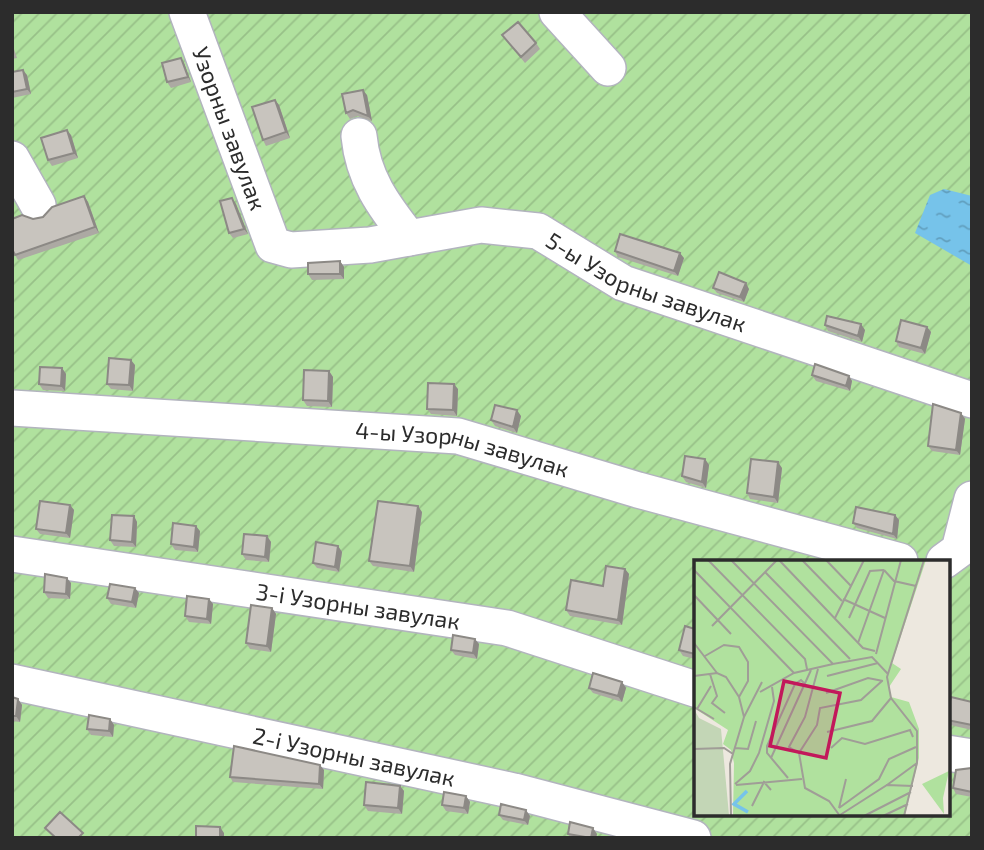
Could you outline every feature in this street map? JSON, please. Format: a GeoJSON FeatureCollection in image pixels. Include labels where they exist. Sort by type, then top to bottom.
{"type":"FeatureCollection","features":[{"type":"Feature","properties":{"kind":"lane","name":"Узорны завулак"},"geometry":{"type":"LineString","coordinates":[[187,12],[273,245]]}},
{"type":"Feature","properties":{"kind":"lane"},"geometry":{"type":"LineString","coordinates":[[557,12],[608,68]]}},
{"type":"Feature","properties":{"kind":"lane"},"geometry":{"type":"LineString","coordinates":[[359,136],[369,181],[379,200],[409,238]]}},
{"type":"Feature","properties":{"kind":"lane"},"geometry":{"type":"LineString","coordinates":[[12,159],[38,205]]}},
{"type":"Feature","properties":{"kind":"lane","name":"5-ы Узорны завулак"},"geometry":{"type":"LineString","coordinates":[[273,245],[291,250],[370,245],[481,225],[538,231],[623,283],[972,400]]}},
{"type":"Feature","properties":{"kind":"lane","name":"4-ы Узорны завулак"},"geometry":{"type":"LineString","coordinates":[[12,408],[458,436],[638,490],[896,560]]}},
{"type":"Feature","properties":{"kind":"lane"},"geometry":{"type":"LineString","coordinates":[[945,560],[958,550],[972,499]]}},
{"type":"Feature","properties":{"kind":"lane","name":"3-і Узорны завулак"},"geometry":{"type":"LineString","coordinates":[[12,554],[507,628],[694,689]]}},
{"type":"Feature","properties":{"kind":"lane","name":"2-і Узорны завулак"},"geometry":{"type":"LineString","coordinates":[[12,682],[514,791],[693,838]]}},
{"type":"Feature","properties":{"kind":"lane"},"geometry":{"type":"LineString","coordinates":[[949,753],[972,757]]}},
{"type":"Feature","properties":{"kind":"green space"},"geometry":{"type":"Polygon","coordinates":[[[12,12],[972,12],[972,838],[12,838],[12,12]]]}},
{"type":"Feature","properties":{"kind":"water"},"geometry":{"type":"Polygon","coordinates":[[[944,189],[972,196],[972,266],[915,233],[930,195],[944,189]]]}},
{"type":"Feature","properties":{"kind":"building"},"geometry":{"type":"Polygon","coordinates":[[[518,22],[536,43],[521,57],[502,35],[518,22]]]}},
{"type":"Feature","properties":{"kind":"building"},"geometry":{"type":"Polygon","coordinates":[[[181,58],[188,77],[167,82],[162,63],[181,58]]]}},
{"type":"Feature","properties":{"kind":"building"},"geometry":{"type":"Polygon","coordinates":[[[23,70],[27,89],[12,92],[12,72],[23,70]]]}},
{"type":"Feature","properties":{"kind":"building"},"geometry":{"type":"Polygon","coordinates":[[[363,90],[368,116],[353,110],[346,113],[342,94],[363,90]]]}},
{"type":"Feature","properties":{"kind":"building"},"geometry":{"type":"Polygon","coordinates":[[[275,100],[286,132],[263,140],[252,107],[275,100]]]}},
{"type":"Feature","properties":{"kind":"building"},"geometry":{"type":"Polygon","coordinates":[[[67,130],[74,153],[48,160],[41,138],[67,130]]]}},
{"type":"Feature","properties":{"kind":"building"},"geometry":{"type":"Polygon","coordinates":[[[84,196],[95,227],[15,255],[12,249],[12,219],[22,215],[33,219],[43,217],[52,207],[84,196]]]}},
{"type":"Feature","properties":{"kind":"building"},"geometry":{"type":"Polygon","coordinates":[[[232,198],[244,229],[229,233],[220,201],[232,198]]]}},
{"type":"Feature","properties":{"kind":"building"},"geometry":{"type":"Polygon","coordinates":[[[620,234],[680,253],[674,271],[615,251],[620,234]]]}},
{"type":"Feature","properties":{"kind":"building"},"geometry":{"type":"Polygon","coordinates":[[[340,261],[340,274],[308,274],[308,263],[340,261]]]}},
{"type":"Feature","properties":{"kind":"building"},"geometry":{"type":"Polygon","coordinates":[[[719,272],[746,283],[740,297],[713,288],[719,272]]]}},
{"type":"Feature","properties":{"kind":"building"},"geometry":{"type":"Polygon","coordinates":[[[827,316],[861,324],[858,336],[825,325],[827,316]]]}},
{"type":"Feature","properties":{"kind":"building"},"geometry":{"type":"Polygon","coordinates":[[[901,320],[927,327],[921,348],[896,341],[901,320]]]}},
{"type":"Feature","properties":{"kind":"building"},"geometry":{"type":"Polygon","coordinates":[[[109,358],[131,360],[129,385],[107,384],[109,358]]]}},
{"type":"Feature","properties":{"kind":"building"},"geometry":{"type":"Polygon","coordinates":[[[815,364],[849,376],[846,386],[812,375],[815,364]]]}},
{"type":"Feature","properties":{"kind":"building"},"geometry":{"type":"Polygon","coordinates":[[[40,367],[62,368],[61,386],[39,384],[40,367]]]}},
{"type":"Feature","properties":{"kind":"building"},"geometry":{"type":"Polygon","coordinates":[[[304,370],[329,371],[328,401],[303,400],[304,370]]]}},
{"type":"Feature","properties":{"kind":"building"},"geometry":{"type":"Polygon","coordinates":[[[428,383],[454,384],[453,410],[427,409],[428,383]]]}},
{"type":"Feature","properties":{"kind":"building"},"geometry":{"type":"Polygon","coordinates":[[[933,404],[961,413],[956,450],[928,446],[933,404]]]}},
{"type":"Feature","properties":{"kind":"building"},"geometry":{"type":"Polygon","coordinates":[[[495,405],[517,410],[513,427],[491,420],[495,405]]]}},
{"type":"Feature","properties":{"kind":"building"},"geometry":{"type":"Polygon","coordinates":[[[685,456],[705,459],[702,482],[682,476],[685,456]]]}},
{"type":"Feature","properties":{"kind":"building"},"geometry":{"type":"Polygon","coordinates":[[[751,459],[778,462],[774,497],[747,493],[751,459]]]}},
{"type":"Feature","properties":{"kind":"building"},"geometry":{"type":"Polygon","coordinates":[[[40,501],[70,505],[66,533],[36,529],[40,501]]]}},
{"type":"Feature","properties":{"kind":"building"},"geometry":{"type":"Polygon","coordinates":[[[378,501],[418,506],[410,566],[369,561],[378,501]]]}},
{"type":"Feature","properties":{"kind":"building"},"geometry":{"type":"Polygon","coordinates":[[[856,507],[895,515],[893,534],[853,523],[856,507]]]}},
{"type":"Feature","properties":{"kind":"building"},"geometry":{"type":"Polygon","coordinates":[[[112,515],[134,516],[132,542],[110,540],[112,515]]]}},
{"type":"Feature","properties":{"kind":"building"},"geometry":{"type":"Polygon","coordinates":[[[173,523],[196,526],[194,547],[171,544],[173,523]]]}},
{"type":"Feature","properties":{"kind":"building"},"geometry":{"type":"Polygon","coordinates":[[[244,534],[267,536],[265,557],[242,554],[244,534]]]}},
{"type":"Feature","properties":{"kind":"building"},"geometry":{"type":"Polygon","coordinates":[[[316,542],[338,546],[335,567],[313,563],[316,542]]]}},
{"type":"Feature","properties":{"kind":"building"},"geometry":{"type":"Polygon","coordinates":[[[606,566],[625,569],[618,620],[566,610],[571,580],[603,586],[606,566]]]}},
{"type":"Feature","properties":{"kind":"building"},"geometry":{"type":"Polygon","coordinates":[[[45,574],[67,578],[66,594],[44,592],[45,574]]]}},
{"type":"Feature","properties":{"kind":"building"},"geometry":{"type":"Polygon","coordinates":[[[110,584],[135,588],[132,602],[107,598],[110,584]]]}},
{"type":"Feature","properties":{"kind":"building"},"geometry":{"type":"Polygon","coordinates":[[[187,596],[209,599],[207,619],[185,616],[187,596]]]}},
{"type":"Feature","properties":{"kind":"building"},"geometry":{"type":"Polygon","coordinates":[[[251,605],[272,608],[267,646],[246,643],[251,605]]]}},
{"type":"Feature","properties":{"kind":"building"},"geometry":{"type":"Polygon","coordinates":[[[685,626],[694,629],[694,654],[679,650],[685,626]]]}},
{"type":"Feature","properties":{"kind":"building"},"geometry":{"type":"Polygon","coordinates":[[[453,635],[475,639],[473,653],[451,650],[453,635]]]}},
{"type":"Feature","properties":{"kind":"building"},"geometry":{"type":"Polygon","coordinates":[[[593,673],[622,682],[618,696],[589,688],[593,673]]]}},
{"type":"Feature","properties":{"kind":"building"},"geometry":{"type":"Polygon","coordinates":[[[12,697],[18,699],[16,716],[12,716],[12,697]]]}},
{"type":"Feature","properties":{"kind":"building"},"geometry":{"type":"Polygon","coordinates":[[[951,697],[972,702],[972,725],[949,720],[951,697]]]}},
{"type":"Feature","properties":{"kind":"building"},"geometry":{"type":"Polygon","coordinates":[[[89,715],[110,719],[109,731],[87,729],[89,715]]]}},
{"type":"Feature","properties":{"kind":"building"},"geometry":{"type":"Polygon","coordinates":[[[234,746],[320,765],[319,784],[230,777],[234,746]]]}},
{"type":"Feature","properties":{"kind":"building"},"geometry":{"type":"Polygon","coordinates":[[[972,768],[972,792],[953,788],[956,770],[972,768]]]}},
{"type":"Feature","properties":{"kind":"building"},"geometry":{"type":"Polygon","coordinates":[[[366,782],[400,786],[398,808],[364,805],[366,782]]]}},
{"type":"Feature","properties":{"kind":"building"},"geometry":{"type":"Polygon","coordinates":[[[444,792],[466,796],[464,808],[442,805],[444,792]]]}},
{"type":"Feature","properties":{"kind":"building"},"geometry":{"type":"Polygon","coordinates":[[[501,804],[526,810],[524,820],[499,815],[501,804]]]}},
{"type":"Feature","properties":{"kind":"building"},"geometry":{"type":"Polygon","coordinates":[[[60,812],[83,833],[78,838],[56,838],[45,828],[60,812]]]}},
{"type":"Feature","properties":{"kind":"building"},"geometry":{"type":"Polygon","coordinates":[[[570,822],[593,828],[591,838],[568,834],[570,822]]]}},
{"type":"Feature","properties":{"kind":"building"},"geometry":{"type":"Polygon","coordinates":[[[196,826],[220,827],[220,838],[196,838],[196,826]]]}}]}
